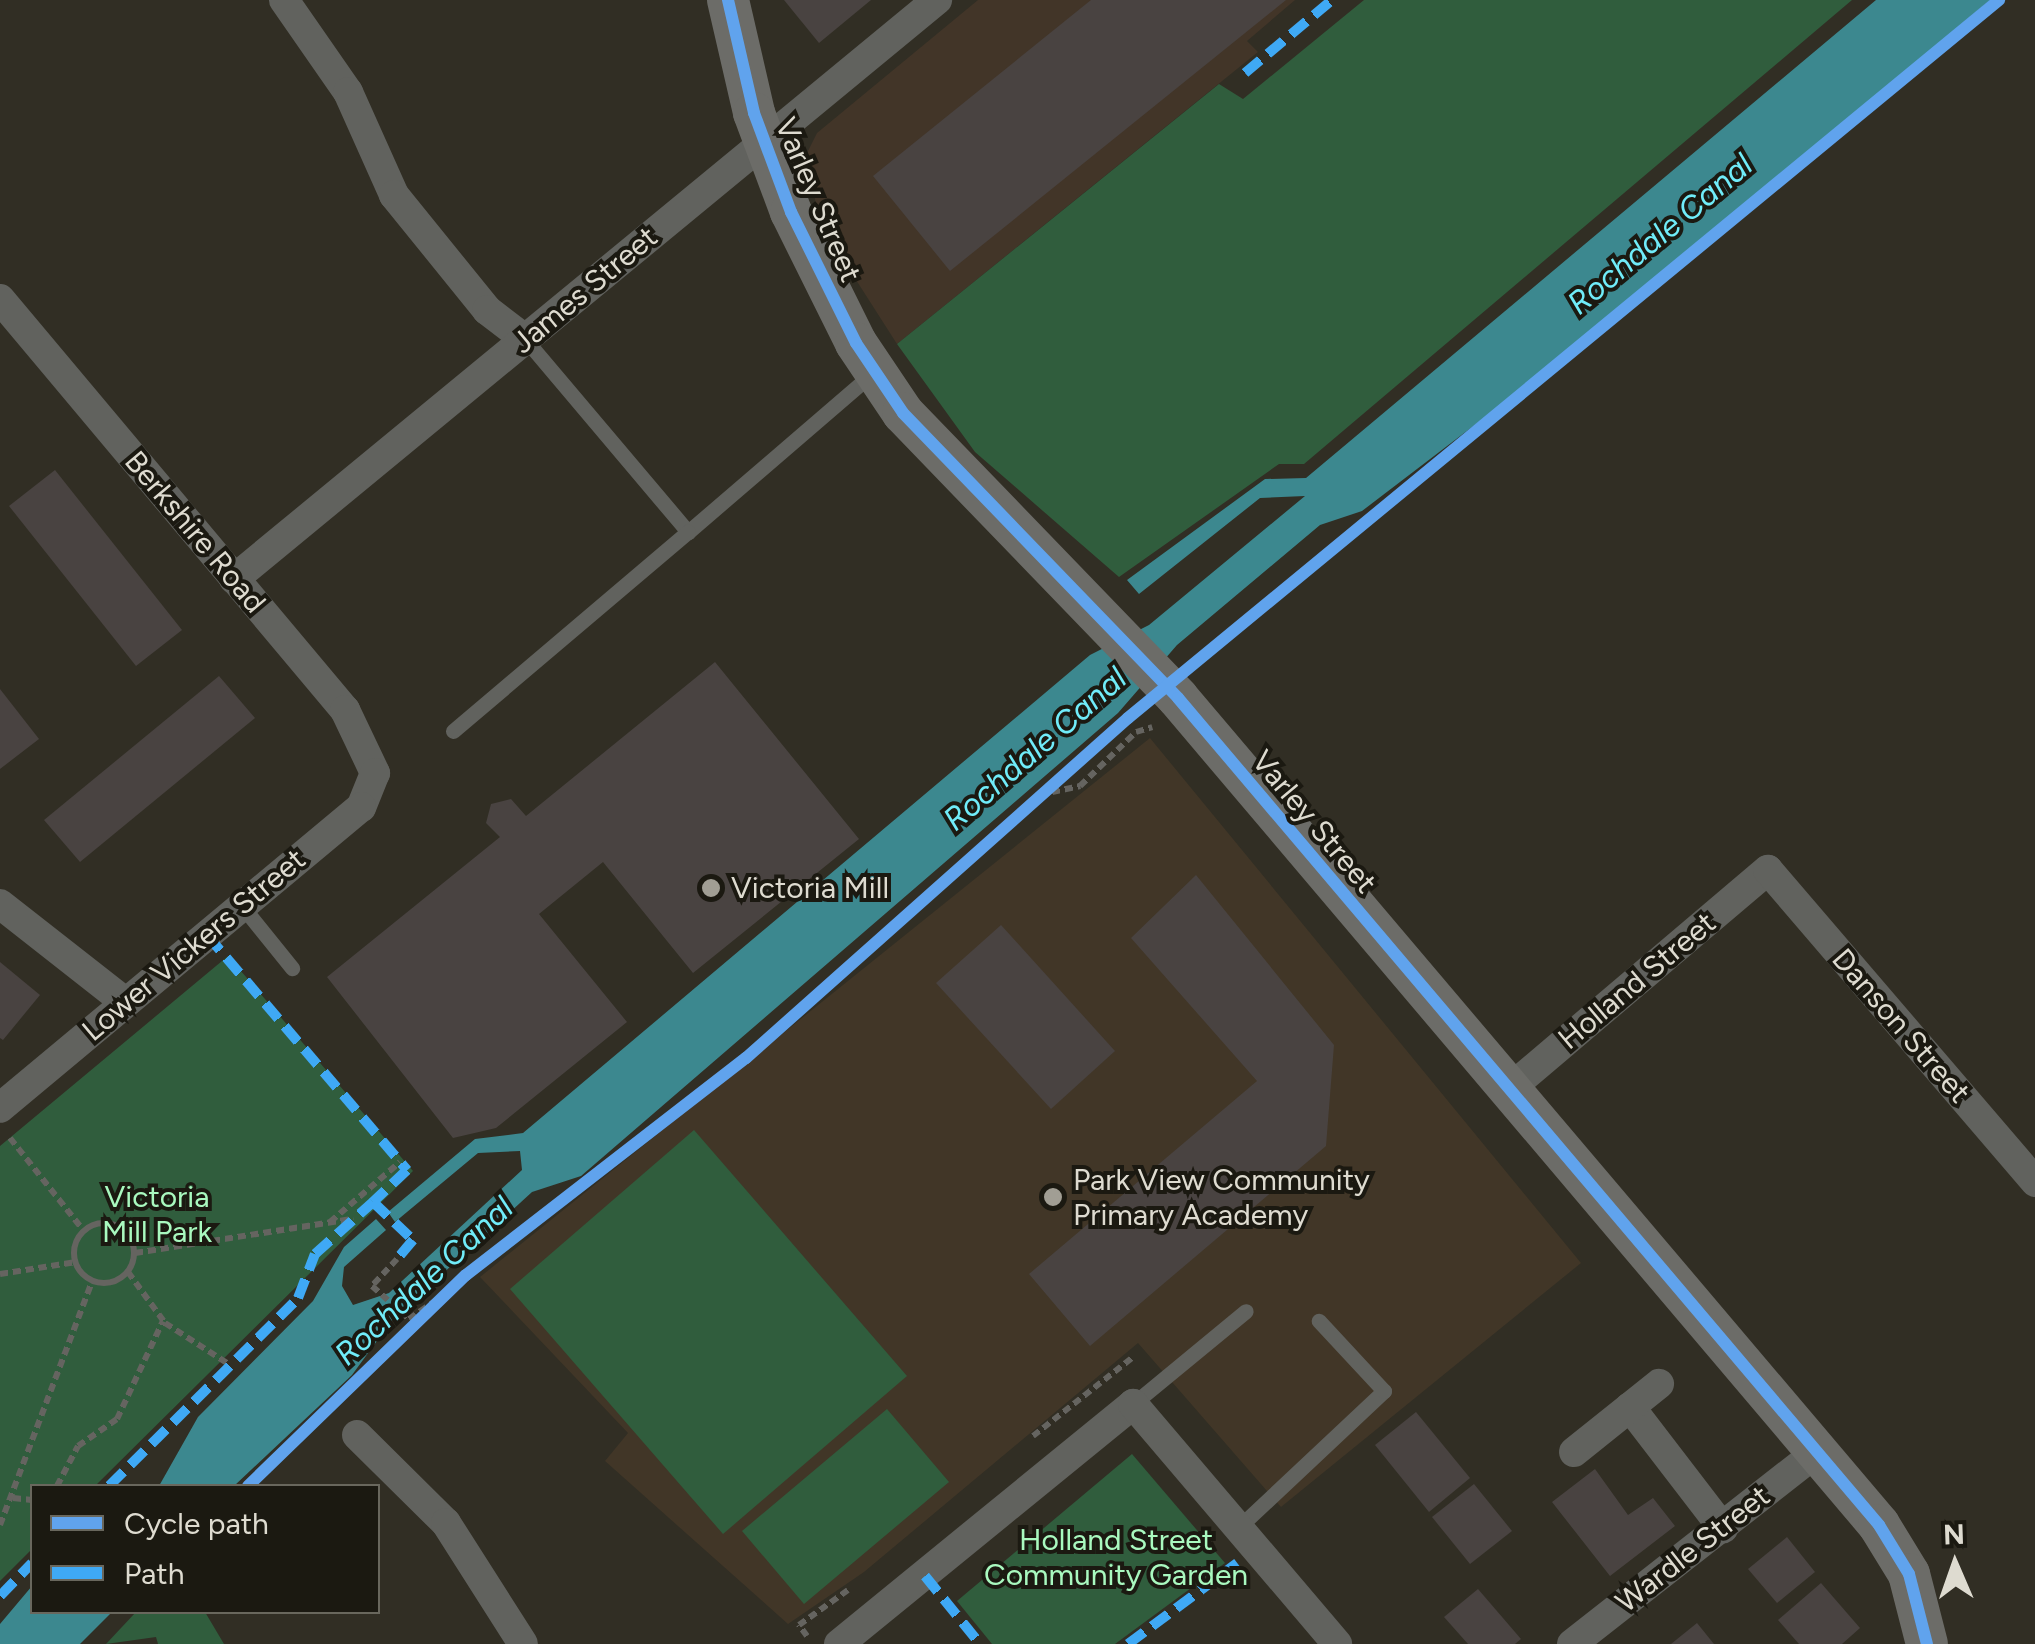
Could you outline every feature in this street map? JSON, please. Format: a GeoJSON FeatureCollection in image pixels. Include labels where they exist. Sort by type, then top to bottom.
{"type":"FeatureCollection","features":[{"type":"Feature","properties":{"kind":"street"},"geometry":{"type":"LineString","coordinates":[[284,0],[348,92],[394,195],[487,310],[526,340]]}},
{"type":"Feature","properties":{"kind":"street","name":"Varley Street"},"geometry":{"type":"LineString","coordinates":[[728,0],[764,145],[814,264],[874,372],[954,472],[1108,620],[1185,707],[1814,1454],[1899,1557],[1927,1644]]}},
{"type":"Feature","properties":{"kind":"street","name":"James Street"},"geometry":{"type":"LineString","coordinates":[[234,580],[937,0]]}},
{"type":"Feature","properties":{"kind":"street","name":"Berkshire Road"},"geometry":{"type":"LineString","coordinates":[[0,298],[359,727],[375,773]]}},
{"type":"Feature","properties":{"kind":"street","name":"Lower Vickers Street"},"geometry":{"type":"LineString","coordinates":[[0,1108],[360,807],[375,773]]}},
{"type":"Feature","properties":{"kind":"street","name":"Holland Street"},"geometry":{"type":"LineString","coordinates":[[1507,1091],[1768,870]]}},
{"type":"Feature","properties":{"kind":"street","name":"Danson Street"},"geometry":{"type":"LineString","coordinates":[[1768,870],[2035,1181]]}},
{"type":"Feature","properties":{"kind":"street"},"geometry":{"type":"LineString","coordinates":[[0,904],[125,1002]]}},
{"type":"Feature","properties":{"kind":"street"},"geometry":{"type":"LineString","coordinates":[[1574,1452],[1659,1384]]}},
{"type":"Feature","properties":{"kind":"street"},"geometry":{"type":"LineString","coordinates":[[839,1644],[1134,1404],[1336,1644]]}},
{"type":"Feature","properties":{"kind":"street"},"geometry":{"type":"LineString","coordinates":[[1630,1407],[1723,1528]]}},
{"type":"Feature","properties":{"kind":"street"},"geometry":{"type":"LineString","coordinates":[[357,1435],[446,1522],[523,1644]]}},
{"type":"Feature","properties":{"kind":"street","name":"Wardle Street"},"geometry":{"type":"LineString","coordinates":[[1572,1644],[1814,1454]]}},
{"type":"Feature","properties":{"kind":"lane"},"geometry":{"type":"LineString","coordinates":[[526,340],[688,532]]}},
{"type":"Feature","properties":{"kind":"lane"},"geometry":{"type":"LineString","coordinates":[[453,731],[874,372]]}},
{"type":"Feature","properties":{"kind":"lane"},"geometry":{"type":"LineString","coordinates":[[242,906],[292,968]]}},
{"type":"Feature","properties":{"kind":"lane"},"geometry":{"type":"LineString","coordinates":[[1134,1404],[1246,1311]]}},
{"type":"Feature","properties":{"kind":"lane"},"geometry":{"type":"LineString","coordinates":[[1239,1526],[1384,1391],[1318,1321]]}},
{"type":"Feature","properties":{"kind":"path"},"geometry":{"type":"LineString","coordinates":[[1052,792],[1080,786],[1136,732],[1185,707]]}},
{"type":"Feature","properties":{"kind":"path"},"geometry":{"type":"LineString","coordinates":[[1037,805],[1128,718]]}},
{"type":"Feature","properties":{"kind":"path"},"geometry":{"type":"LineString","coordinates":[[0,1124],[84,1231]]}},
{"type":"Feature","properties":{"kind":"path"},"geometry":{"type":"LineString","coordinates":[[330,1223],[400,1162]]}},
{"type":"Feature","properties":{"kind":"path"},"geometry":{"type":"LineString","coordinates":[[135,1254],[353,1219]]}},
{"type":"Feature","properties":{"kind":"path"},"geometry":{"type":"LineString","coordinates":[[76,1262],[92,1281],[111,1283],[128,1272],[135,1254],[128,1235],[112,1224],[84,1231]]}},
{"type":"Feature","properties":{"kind":"path"},"geometry":{"type":"LineString","coordinates":[[76,1262],[84,1231]]}},
{"type":"Feature","properties":{"kind":"path"},"geometry":{"type":"LineString","coordinates":[[397,1258],[372,1286],[409,1319],[454,1288]]}},
{"type":"Feature","properties":{"kind":"path"},"geometry":{"type":"LineString","coordinates":[[0,1274],[76,1262]]}},
{"type":"Feature","properties":{"kind":"path"},"geometry":{"type":"LineString","coordinates":[[128,1272],[163,1320],[230,1365]]}},
{"type":"Feature","properties":{"kind":"path"},"geometry":{"type":"LineString","coordinates":[[403,1342],[466,1275]]}},
{"type":"Feature","properties":{"kind":"path"},"geometry":{"type":"LineString","coordinates":[[0,1525],[92,1281]]}},
{"type":"Feature","properties":{"kind":"path"},"geometry":{"type":"LineString","coordinates":[[57,1484],[78,1446],[117,1420],[163,1320]]}},
{"type":"Feature","properties":{"kind":"path"},"geometry":{"type":"LineString","coordinates":[[1034,1436],[1132,1357]]}},
{"type":"Feature","properties":{"kind":"path"},"geometry":{"type":"LineString","coordinates":[[13,1498],[30,1500]]}},
{"type":"Feature","properties":{"kind":"shaded area"},"geometry":{"type":"Polygon","coordinates":[[[978,0],[1295,0],[1247,41],[1258,52],[897,344],[819,222],[807,153],[817,133],[978,0]]]}},
{"type":"Feature","properties":{"kind":"shaded area","name":"Park View Community Primary Academy"},"geometry":{"type":"Polygon","coordinates":[[[1150,738],[1581,1263],[1281,1507],[1138,1343],[864,1572],[788,1624],[605,1461],[628,1433],[480,1277],[1150,738]]]}},
{"type":"Feature","properties":{"kind":"green space"},"geometry":{"type":"Polygon","coordinates":[[[1364,0],[1852,0],[1304,464],[1279,464],[1119,577],[975,452],[897,344],[1219,84],[1243,99],[1364,0]]]}},
{"type":"Feature","properties":{"kind":"green space","name":"Victoria Mill Park"},"geometry":{"type":"Polygon","coordinates":[[[228,956],[413,1171],[97,1484],[30,1484],[30,1551],[0,1581],[0,1146],[228,956]]]}},
{"type":"Feature","properties":{"kind":"green space"},"geometry":{"type":"Polygon","coordinates":[[[694,1130],[907,1376],[723,1534],[510,1289],[694,1130]]]}},
{"type":"Feature","properties":{"kind":"green space"},"geometry":{"type":"Polygon","coordinates":[[[887,1409],[949,1482],[804,1604],[742,1531],[887,1409]]]}},
{"type":"Feature","properties":{"kind":"green space","name":"Holland Street Community Garden"},"geometry":{"type":"Polygon","coordinates":[[[1132,1454],[1225,1563],[1115,1644],[992,1644],[957,1601],[1132,1454]]]}},
{"type":"Feature","properties":{"kind":"green space"},"geometry":{"type":"Polygon","coordinates":[[[134,1614],[206,1614],[224,1644],[158,1644],[156,1637],[106,1644],[134,1614]]]}},
{"type":"Feature","properties":{"kind":"water","name":"Rochdale Canal"},"geometry":{"type":"Polygon","coordinates":[[[1876,0],[1990,0],[1603,327],[1362,511],[1320,525],[1177,645],[1118,713],[581,1176],[532,1192],[393,1319],[352,1375],[236,1484],[160,1484],[198,1417],[313,1301],[344,1247],[376,1219],[386,1230],[344,1267],[342,1286],[353,1305],[389,1293],[522,1170],[520,1151],[478,1153],[395,1222],[388,1212],[475,1139],[523,1133],[1090,655],[1149,625],[1305,496],[1260,498],[1139,594],[1127,580],[1265,479],[1306,478],[1876,0]]]}},
{"type":"Feature","properties":{"kind":"water"},"geometry":{"type":"Polygon","coordinates":[[[30,1588],[30,1614],[110,1614],[80,1644],[0,1644],[0,1624],[30,1588]]]}},
{"type":"Feature","properties":{"kind":"building"},"geometry":{"type":"Polygon","coordinates":[[[784,0],[871,0],[819,43],[784,0]]]}},
{"type":"Feature","properties":{"kind":"building"},"geometry":{"type":"Polygon","coordinates":[[[1091,0],[1286,0],[950,271],[873,176],[1091,0]]]}},
{"type":"Feature","properties":{"kind":"building"},"geometry":{"type":"Polygon","coordinates":[[[55,470],[182,630],[136,666],[9,506],[55,470]]]}},
{"type":"Feature","properties":{"kind":"building","name":"Victoria Mill"},"geometry":{"type":"Polygon","coordinates":[[[715,662],[859,839],[693,973],[603,862],[539,914],[627,1022],[496,1128],[453,1138],[327,977],[500,837],[486,823],[491,804],[511,799],[526,816],[715,662]]]}},
{"type":"Feature","properties":{"kind":"building"},"geometry":{"type":"Polygon","coordinates":[[[219,676],[255,718],[80,862],[44,820],[219,676]]]}},
{"type":"Feature","properties":{"kind":"building"},"geometry":{"type":"Polygon","coordinates":[[[0,689],[39,739],[0,769],[0,689]]]}},
{"type":"Feature","properties":{"kind":"building"},"geometry":{"type":"Polygon","coordinates":[[[1196,875],[1334,1045],[1326,1146],[1090,1346],[1029,1274],[1257,1081],[1131,938],[1196,875]]]}},
{"type":"Feature","properties":{"kind":"building"},"geometry":{"type":"Polygon","coordinates":[[[1001,925],[1115,1051],[1051,1109],[936,983],[1001,925]]]}},
{"type":"Feature","properties":{"kind":"building"},"geometry":{"type":"Polygon","coordinates":[[[0,962],[40,995],[3,1040],[0,1038],[0,962]]]}},
{"type":"Feature","properties":{"kind":"building"},"geometry":{"type":"Polygon","coordinates":[[[1416,1412],[1470,1478],[1429,1512],[1375,1445],[1416,1412]]]}},
{"type":"Feature","properties":{"kind":"building"},"geometry":{"type":"Polygon","coordinates":[[[1595,1469],[1628,1515],[1653,1498],[1675,1526],[1610,1576],[1552,1502],[1595,1469]]]}},
{"type":"Feature","properties":{"kind":"building"},"geometry":{"type":"Polygon","coordinates":[[[1474,1484],[1512,1531],[1470,1564],[1432,1517],[1474,1484]]]}},
{"type":"Feature","properties":{"kind":"building"},"geometry":{"type":"Polygon","coordinates":[[[1787,1537],[1815,1572],[1777,1603],[1748,1569],[1787,1537]]]}},
{"type":"Feature","properties":{"kind":"building"},"geometry":{"type":"Polygon","coordinates":[[[1821,1583],[1860,1628],[1842,1644],[1799,1644],[1778,1620],[1821,1583]]]}},
{"type":"Feature","properties":{"kind":"building"},"geometry":{"type":"Polygon","coordinates":[[[1478,1589],[1521,1639],[1515,1644],[1468,1644],[1444,1617],[1478,1589]]]}},
{"type":"Feature","properties":{"kind":"building"},"geometry":{"type":"Polygon","coordinates":[[[1697,1623],[1714,1644],[1671,1644],[1697,1623]]]}},
{"type":"Feature","properties":{"kind":"marked path"},"geometry":{"type":"LineString","coordinates":[[1245,73],[1332,0]]}},
{"type":"Feature","properties":{"kind":"marked path"},"geometry":{"type":"LineString","coordinates":[[207,935],[407,1170],[373,1202]]}},
{"type":"Feature","properties":{"kind":"marked path"},"geometry":{"type":"LineString","coordinates":[[111,1484],[298,1298],[315,1254],[373,1202],[413,1240],[397,1259]]}},
{"type":"Feature","properties":{"kind":"marked path"},"geometry":{"type":"LineString","coordinates":[[1128,1644],[1237,1563]]}},
{"type":"Feature","properties":{"kind":"marked path"},"geometry":{"type":"LineString","coordinates":[[0,1596],[30,1565]]}},
{"type":"Feature","properties":{"kind":"marked path"},"geometry":{"type":"LineString","coordinates":[[925,1576],[980,1644]]}},
{"type":"Feature","properties":{"kind":"cycle path"},"geometry":{"type":"LineString","coordinates":[[728,0],[754,113],[791,212],[856,343],[903,413],[1178,698],[1879,1525],[1909,1574],[1927,1644]]}},
{"type":"Feature","properties":{"kind":"cycle path"},"geometry":{"type":"LineString","coordinates":[[250,1484],[466,1275],[746,1058],[1128,718],[1999,0]]}},
{"type":"Feature","properties":{"kind":"place","name":"Victoria Mill"},"geometry":{"type":"Point","coordinates":[711,888]}},
{"type":"Feature","properties":{"kind":"place","name":"Park View Community Primary Academy"},"geometry":{"type":"Point","coordinates":[1053,1197]}}]}
